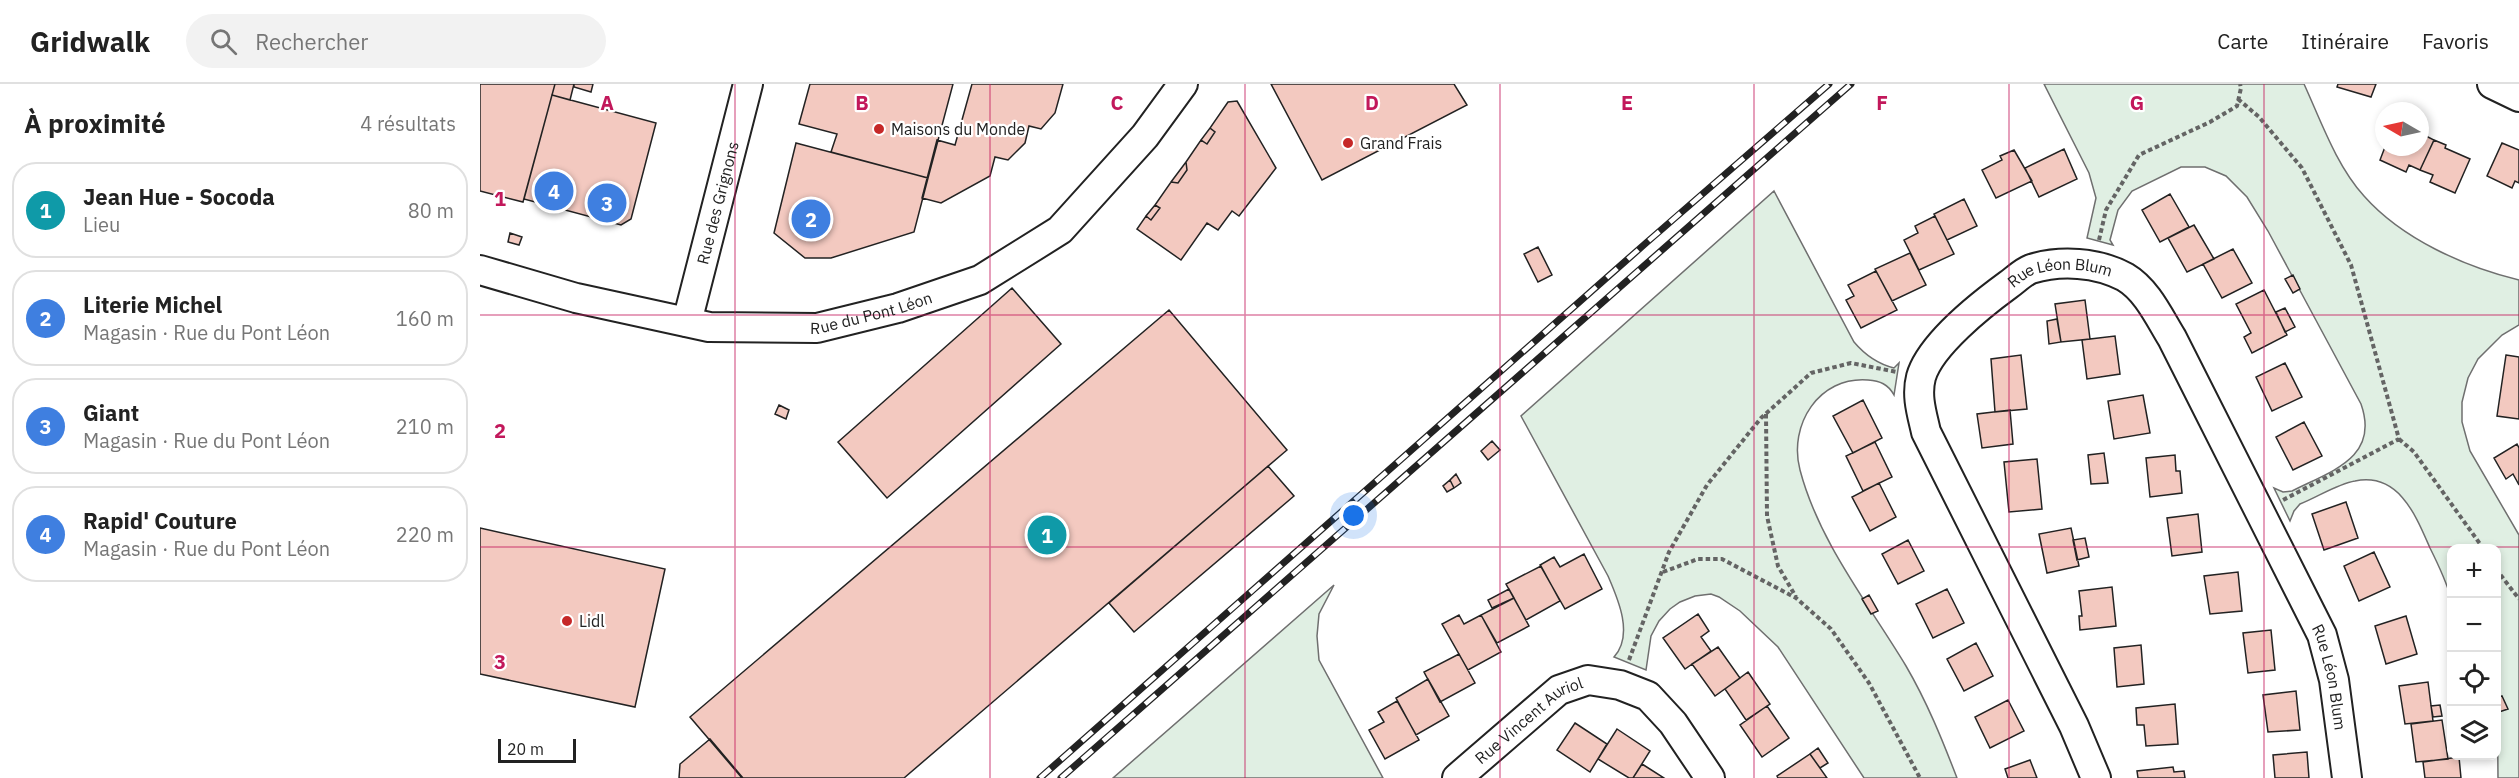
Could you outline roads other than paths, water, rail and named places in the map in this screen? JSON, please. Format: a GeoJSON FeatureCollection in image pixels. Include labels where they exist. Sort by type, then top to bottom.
{"type":"FeatureCollection","features":[{"type":"Feature","properties":{"kind":"street","name":"Rue des Grignons"},"geometry":{"type":"LineString","coordinates":[[687,322],[748,84]]}},
{"type":"Feature","properties":{"kind":"street","name":"Rue du Pont Léon"},"geometry":{"type":"LineString","coordinates":[[480,270],[576,298],[709,327],[817,328],[898,308],[980,280],[1060,230],[1145,136],[1183,84]]}},
{"type":"Feature","properties":{"kind":"street"},"geometry":{"type":"LineString","coordinates":[[2492,84],[2519,97]]}},
{"type":"Feature","properties":{"kind":"street","name":"Rue Léon Blum"},"geometry":{"type":"LineString","coordinates":[[2096,778],[2074,726],[1926,432],[1919,397],[1921,376],[1933,354],[1978,307],[2029,270],[2066,264],[2093,265],[2126,278],[2150,300],[2261,512],[2322,636],[2334,680],[2347,778]]}},
{"type":"Feature","properties":{"kind":"street","name":"Rue Vincent Auriol"},"geometry":{"type":"LineString","coordinates":[[1456,778],[1559,690],[1588,680],[1620,685],[1648,696],[1672,723],[1710,778]]}},
{"type":"Feature","properties":{"kind":"railway"},"geometry":{"type":"LineString","coordinates":[[1040,778],[1829,84]]}},
{"type":"Feature","properties":{"kind":"railway"},"geometry":{"type":"LineString","coordinates":[[1061,778],[1851,84]]}},
{"type":"Feature","properties":{"kind":"place","name":"Maisons du Monde"},"geometry":{"type":"Point","coordinates":[879,129]}},
{"type":"Feature","properties":{"kind":"place","name":"Grand Frais"},"geometry":{"type":"Point","coordinates":[1348,143]}},
{"type":"Feature","properties":{"kind":"place","name":"Rapid' Couture"},"geometry":{"type":"Point","coordinates":[554,191]}},
{"type":"Feature","properties":{"kind":"place","name":"Giant"},"geometry":{"type":"Point","coordinates":[607,203]}},
{"type":"Feature","properties":{"kind":"place","name":"Literie Michel"},"geometry":{"type":"Point","coordinates":[811,219]}},
{"type":"Feature","properties":{"kind":"place","name":"Jean Hue - Socoda"},"geometry":{"type":"Point","coordinates":[1047,535]}},
{"type":"Feature","properties":{"kind":"place","name":"Lidl"},"geometry":{"type":"Point","coordinates":[567,621]}}]}
